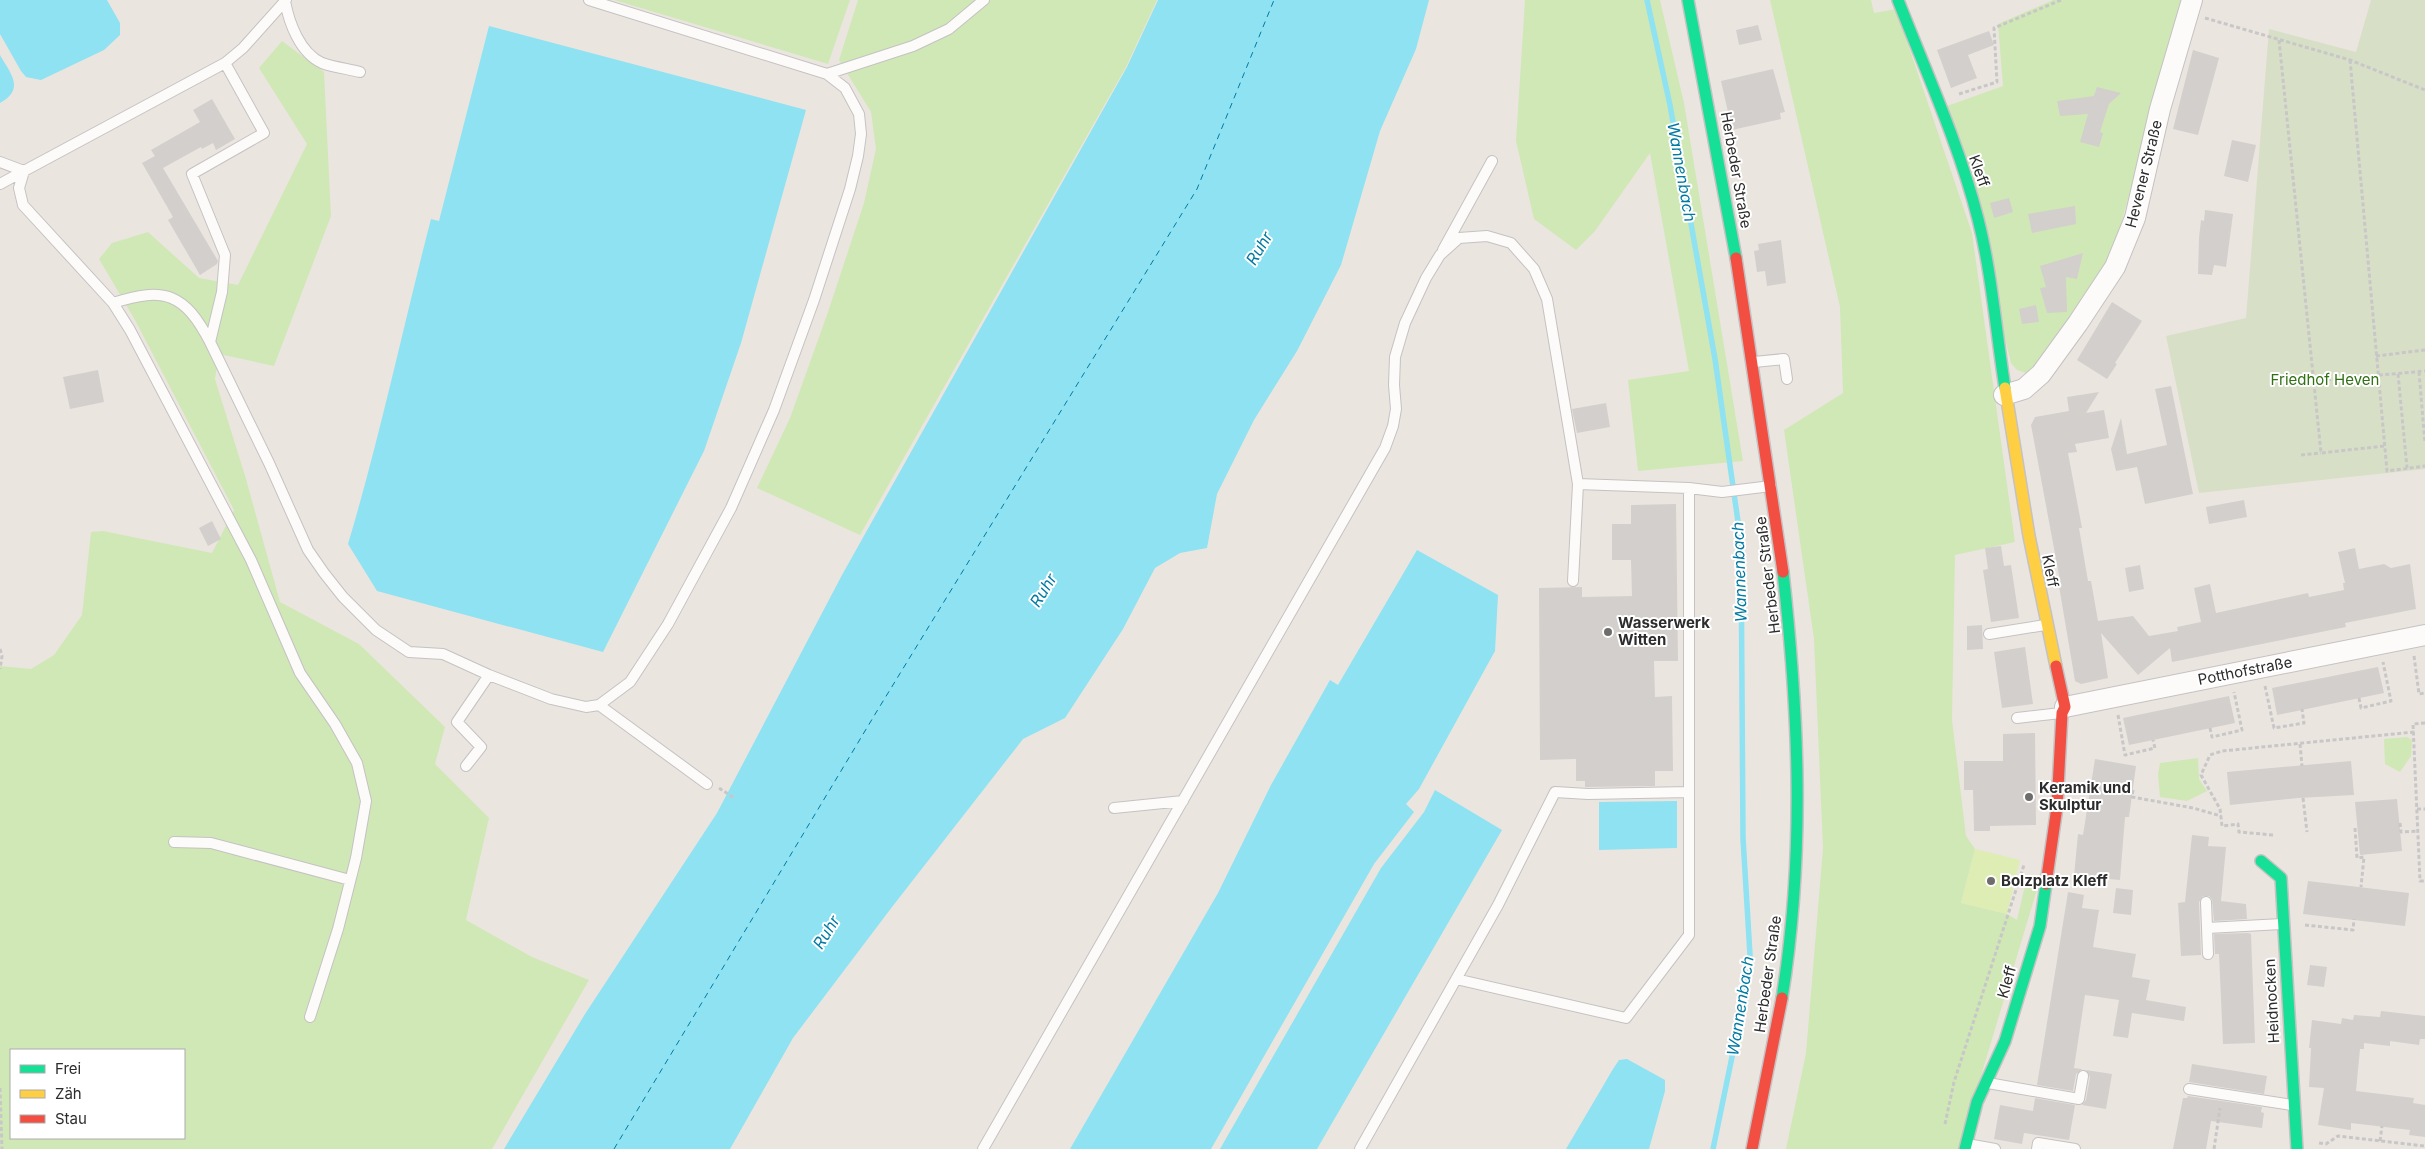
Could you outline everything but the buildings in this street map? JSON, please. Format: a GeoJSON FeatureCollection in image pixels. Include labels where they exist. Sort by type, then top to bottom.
{"type":"FeatureCollection","features":[{"type":"Feature","properties":{"kind":"street","name":"Herbeder Straße"},"geometry":{"type":"LineString","coordinates":[[1688,0],[1737,261],[1772,486],[1791,638],[1797,717],[1798,846],[1787,960],[1774,1041],[1752,1149]]}},
{"type":"Feature","properties":{"kind":"street","name":"Kleff"},"geometry":{"type":"LineString","coordinates":[[1898,0],[1969,184],[1978,216],[1985,248],[2004,395],[2045,624],[2063,710],[2057,806],[2040,926],[2004,1041],[1977,1102],[1966,1147]]}},
{"type":"Feature","properties":{"kind":"street","name":"Hevener Straße"},"geometry":{"type":"LineString","coordinates":[[2004,395],[2024,390],[2041,374],[2078,323],[2115,266],[2135,218],[2160,109],[2190,6]]}},
{"type":"Feature","properties":{"kind":"street","name":"Potthofstraße"},"geometry":{"type":"LineString","coordinates":[[2063,710],[2114,697],[2419,636]]}},
{"type":"Feature","properties":{"kind":"street","name":"Heidnocken"},"geometry":{"type":"LineString","coordinates":[[2261,861],[2281,878],[2296,1144]]}},
{"type":"Feature","properties":{"kind":"lane"},"geometry":{"type":"LineString","coordinates":[[0,184],[225,63],[243,48],[286,0]]}},
{"type":"Feature","properties":{"kind":"lane"},"geometry":{"type":"LineString","coordinates":[[286,0],[288,17],[293,29],[310,54],[322,62],[360,72]]}},
{"type":"Feature","properties":{"kind":"lane"},"geometry":{"type":"LineString","coordinates":[[113,304],[133,297],[160,293],[177,300],[192,312],[210,342],[269,463],[308,550],[343,597],[376,630],[409,652],[443,654],[489,676],[550,698],[586,706],[599,705],[630,682],[668,624],[730,508],[774,410],[814,300],[850,189],[861,134],[859,114],[845,88],[827,74],[589,0]]}},
{"type":"Feature","properties":{"kind":"lane"},"geometry":{"type":"LineString","coordinates":[[827,74],[913,46],[949,29],[984,0]]}},
{"type":"Feature","properties":{"kind":"lane"},"geometry":{"type":"LineString","coordinates":[[210,342],[222,292],[225,255],[192,174],[264,133],[225,63]]}},
{"type":"Feature","properties":{"kind":"lane"},"geometry":{"type":"LineString","coordinates":[[983,1149],[1385,448],[1393,426],[1396,409],[1394,385],[1395,357],[1405,323],[1426,278],[1492,161]]}},
{"type":"Feature","properties":{"kind":"lane"},"geometry":{"type":"LineString","coordinates":[[0,162],[24,171]]}},
{"type":"Feature","properties":{"kind":"lane"},"geometry":{"type":"LineString","coordinates":[[24,171],[19,188],[23,205],[113,304],[130,330],[251,560],[300,673],[335,724],[357,763],[366,801],[338,929],[310,1016]]}},
{"type":"Feature","properties":{"kind":"lane"},"geometry":{"type":"LineString","coordinates":[[1440,254],[1460,238],[1486,236],[1510,243],[1534,270],[1547,299],[1578,484],[1574,581]]}},
{"type":"Feature","properties":{"kind":"lane"},"geometry":{"type":"LineString","coordinates":[[1753,362],[1784,359],[1787,378]]}},
{"type":"Feature","properties":{"kind":"lane"},"geometry":{"type":"LineString","coordinates":[[1578,484],[1689,488],[1722,492],[1772,486]]}},
{"type":"Feature","properties":{"kind":"lane"},"geometry":{"type":"LineString","coordinates":[[1456,979],[1626,1018],[1689,935],[1689,488]]}},
{"type":"Feature","properties":{"kind":"lane"},"geometry":{"type":"LineString","coordinates":[[1989,634],[2045,624]]}},
{"type":"Feature","properties":{"kind":"lane"},"geometry":{"type":"LineString","coordinates":[[466,766],[482,747],[457,722],[489,676]]}},
{"type":"Feature","properties":{"kind":"lane"},"geometry":{"type":"LineString","coordinates":[[599,705],[707,784]]}},
{"type":"Feature","properties":{"kind":"lane"},"geometry":{"type":"LineString","coordinates":[[2017,718],[2063,710]]}},
{"type":"Feature","properties":{"kind":"lane"},"geometry":{"type":"LineString","coordinates":[[1360,1149],[1498,905],[1555,792],[1588,794],[1689,792]]}},
{"type":"Feature","properties":{"kind":"lane"},"geometry":{"type":"LineString","coordinates":[[1114,808],[1183,801]]}},
{"type":"Feature","properties":{"kind":"lane"},"geometry":{"type":"LineString","coordinates":[[174,842],[211,843],[350,880]]}},
{"type":"Feature","properties":{"kind":"lane"},"geometry":{"type":"LineString","coordinates":[[2206,902],[2208,954]]}},
{"type":"Feature","properties":{"kind":"lane"},"geometry":{"type":"LineString","coordinates":[[2207,928],[2283,924]]}},
{"type":"Feature","properties":{"kind":"lane"},"geometry":{"type":"LineString","coordinates":[[1985,1082],[2079,1099],[2083,1076]]}},
{"type":"Feature","properties":{"kind":"lane"},"geometry":{"type":"LineString","coordinates":[[2189,1089],[2293,1106]]}},
{"type":"Feature","properties":{"kind":"lane"},"geometry":{"type":"LineString","coordinates":[[2037,1149],[2038,1143],[2075,1149]]}},
{"type":"Feature","properties":{"kind":"lane"},"geometry":{"type":"LineString","coordinates":[[1966,1147],[1995,1149]]}},
{"type":"Feature","properties":{"kind":"path"},"geometry":{"type":"LineString","coordinates":[[1937,101],[1997,82],[1994,28],[2061,0]]}},
{"type":"Feature","properties":{"kind":"path"},"geometry":{"type":"LineString","coordinates":[[2190,6],[2279,40],[2350,60],[2425,90]]}},
{"type":"Feature","properties":{"kind":"path"},"geometry":{"type":"LineString","coordinates":[[2279,40],[2321,453]]}},
{"type":"Feature","properties":{"kind":"path"},"geometry":{"type":"LineString","coordinates":[[2350,60],[2387,471],[2425,466]]}},
{"type":"Feature","properties":{"kind":"path"},"geometry":{"type":"LineString","coordinates":[[2376,356],[2425,350]]}},
{"type":"Feature","properties":{"kind":"path"},"geometry":{"type":"LineString","coordinates":[[2314,381],[2425,371]]}},
{"type":"Feature","properties":{"kind":"path"},"geometry":{"type":"LineString","coordinates":[[2419,372],[2425,443]]}},
{"type":"Feature","properties":{"kind":"path"},"geometry":{"type":"LineString","coordinates":[[2398,374],[2407,468]]}},
{"type":"Feature","properties":{"kind":"path"},"geometry":{"type":"LineString","coordinates":[[2301,455],[2384,446]]}},
{"type":"Feature","properties":{"kind":"path"},"geometry":{"type":"LineString","coordinates":[[2419,636],[2419,694],[2425,693]]}},
{"type":"Feature","properties":{"kind":"path"},"geometry":{"type":"LineString","coordinates":[[2359,698],[2361,708],[2391,701],[2380,644]]}},
{"type":"Feature","properties":{"kind":"path"},"geometry":{"type":"LineString","coordinates":[[0,649],[2,656],[0,669]]}},
{"type":"Feature","properties":{"kind":"path"},"geometry":{"type":"LineString","coordinates":[[2261,668],[2274,728],[2304,723],[2302,709]]}},
{"type":"Feature","properties":{"kind":"path"},"geometry":{"type":"LineString","coordinates":[[2210,728],[2212,737],[2242,730],[2231,674]]}},
{"type":"Feature","properties":{"kind":"path"},"geometry":{"type":"LineString","coordinates":[[2114,697],[2125,755],[2155,748],[2153,740]]}},
{"type":"Feature","properties":{"kind":"path"},"geometry":{"type":"LineString","coordinates":[[2425,723],[2414,724],[2418,855],[2420,881],[2425,881]]}},
{"type":"Feature","properties":{"kind":"path"},"geometry":{"type":"LineString","coordinates":[[2273,836],[2239,832],[2238,824],[2222,826],[2220,809],[2202,775],[2210,755],[2222,751],[2414,732]]}},
{"type":"Feature","properties":{"kind":"path"},"geometry":{"type":"LineString","coordinates":[[2300,744],[2302,766]]}},
{"type":"Feature","properties":{"kind":"path"},"geometry":{"type":"LineString","coordinates":[[2133,790],[2132,797],[2193,808],[2220,816]]}},
{"type":"Feature","properties":{"kind":"path"},"geometry":{"type":"LineString","coordinates":[[2303,798],[2307,832]]}},
{"type":"Feature","properties":{"kind":"path"},"geometry":{"type":"LineString","coordinates":[[2417,809],[2425,809]]}},
{"type":"Feature","properties":{"kind":"path"},"geometry":{"type":"LineString","coordinates":[[2400,824],[2401,832],[2418,831]]}},
{"type":"Feature","properties":{"kind":"path"},"geometry":{"type":"LineString","coordinates":[[2355,828],[2357,858],[2364,857],[2361,887]]}},
{"type":"Feature","properties":{"kind":"path"},"geometry":{"type":"LineString","coordinates":[[2418,855],[2425,855]]}},
{"type":"Feature","properties":{"kind":"path"},"geometry":{"type":"LineString","coordinates":[[1944,1130],[1954,1082],[2024,864],[2049,864]]}},
{"type":"Feature","properties":{"kind":"path"},"geometry":{"type":"LineString","coordinates":[[2283,924],[2353,930],[2354,919]]}},
{"type":"Feature","properties":{"kind":"path"},"geometry":{"type":"LineString","coordinates":[[0,1088],[2,1149]]}},
{"type":"Feature","properties":{"kind":"path"},"geometry":{"type":"LineString","coordinates":[[2214,1149],[2222,1094]]}},
{"type":"Feature","properties":{"kind":"path"},"geometry":{"type":"LineString","coordinates":[[2380,1141],[2382,1126]]}},
{"type":"Feature","properties":{"kind":"path"},"geometry":{"type":"LineString","coordinates":[[2296,1144],[2326,1144],[2338,1136],[2425,1146]]}},
{"type":"Feature","properties":{"kind":"green space"},"geometry":{"type":"Polygon","coordinates":[[[614,0],[850,0],[828,64],[614,0]]]}},
{"type":"Feature","properties":{"kind":"green space"},"geometry":{"type":"Polygon","coordinates":[[[858,0],[1157,0],[1126,67],[860,535],[757,488],[790,418],[828,312],[864,203],[876,149],[871,112],[839,60],[858,0]]]}},
{"type":"Feature","properties":{"kind":"green space"},"geometry":{"type":"Polygon","coordinates":[[[1525,0],[1660,0],[1684,103],[1743,461],[1638,471],[1628,380],[1689,371],[1650,153],[1595,231],[1576,250],[1534,219],[1516,141],[1525,0]]]}},
{"type":"Feature","properties":{"kind":"green space"},"geometry":{"type":"Polygon","coordinates":[[[1770,0],[1871,0],[1874,13],[1896,9],[1972,233],[2015,542],[1955,555],[1952,720],[1966,836],[1975,849],[1961,903],[2007,914],[2017,920],[2026,881],[2042,873],[1959,1149],[1786,1149],[1806,1053],[1823,848],[1814,639],[1784,430],[1843,393],[1840,307],[1770,0]]]}},
{"type":"Feature","properties":{"kind":"green space"},"geometry":{"type":"Polygon","coordinates":[[[2053,0],[2184,0],[2115,245],[2088,296],[2037,367],[2026,373],[2017,370],[2011,363],[1947,106],[2003,86],[1998,24],[2053,0]]]}},
{"type":"Feature","properties":{"kind":"green space","name":"Friedhof Heven"},"geometry":{"type":"Polygon","coordinates":[[[2371,0],[2425,0],[2425,469],[2199,493],[2166,336],[2246,318],[2269,29],[2356,52],[2371,0]]]}},
{"type":"Feature","properties":{"kind":"green space"},"geometry":{"type":"Polygon","coordinates":[[[282,41],[324,72],[331,216],[274,366],[219,354],[215,379],[246,479],[280,602],[359,644],[445,727],[435,764],[489,818],[466,920],[532,957],[589,980],[492,1149],[0,1149],[0,666],[31,669],[54,655],[82,615],[91,532],[103,531],[212,553],[234,510],[135,320],[99,259],[112,243],[148,232],[199,278],[238,285],[307,144],[259,68],[282,41]]]}},
{"type":"Feature","properties":{"kind":"green space"},"geometry":{"type":"Polygon","coordinates":[[[2407,737],[2412,740],[2411,756],[2400,772],[2385,764],[2384,739],[2407,737]]]}},
{"type":"Feature","properties":{"kind":"green space"},"geometry":{"type":"Polygon","coordinates":[[[2198,758],[2199,779],[2207,791],[2187,801],[2160,797],[2158,774],[2160,763],[2198,758]]]}},
{"type":"Feature","properties":{"kind":"green space","name":"Bolzplatz Kleff"},"geometry":{"type":"Polygon","coordinates":[[[1975,849],[2020,860],[2007,914],[1961,903],[1975,849]]]}},
{"type":"Feature","properties":{"kind":"water"},"geometry":{"type":"Polygon","coordinates":[[[0,0],[107,0],[120,23],[120,35],[104,50],[41,80],[26,77],[0,34],[0,0]]]}},
{"type":"Feature","properties":{"kind":"water","name":"Ruhr"},"geometry":{"type":"Polygon","coordinates":[[[1158,0],[1429,0],[1416,49],[1380,131],[1341,265],[1297,351],[1254,420],[1217,494],[1207,548],[1180,553],[1155,568],[1123,629],[1065,718],[1023,739],[892,907],[793,1038],[730,1149],[504,1149],[585,1014],[717,813],[842,575],[1127,67],[1158,0]]]}},
{"type":"Feature","properties":{"kind":"water"},"geometry":{"type":"Polygon","coordinates":[[[489,26],[806,110],[741,343],[704,451],[603,652],[377,591],[348,544],[381,423],[431,219],[439,221],[489,26]]]}},
{"type":"Feature","properties":{"kind":"water"},"geometry":{"type":"Polygon","coordinates":[[[0,55],[14,81],[14,87],[8,98],[0,103],[0,55]]]}},
{"type":"Feature","properties":{"kind":"water"},"geometry":{"type":"Polygon","coordinates":[[[1417,550],[1498,595],[1495,651],[1419,789],[1406,804],[1414,812],[1374,864],[1211,1149],[1070,1149],[1218,893],[1271,785],[1330,680],[1338,685],[1417,550]]]}},
{"type":"Feature","properties":{"kind":"water"},"geometry":{"type":"Polygon","coordinates":[[[1435,790],[1502,830],[1317,1149],[1220,1149],[1381,868],[1424,812],[1435,790]]]}},
{"type":"Feature","properties":{"kind":"water"},"geometry":{"type":"Polygon","coordinates":[[[1677,801],[1677,848],[1599,850],[1599,802],[1677,801]]]}},
{"type":"Feature","properties":{"kind":"water"},"geometry":{"type":"Polygon","coordinates":[[[1627,1059],[1665,1080],[1665,1091],[1649,1149],[1566,1149],[1619,1060],[1627,1059]]]}},
{"type":"Feature","properties":{"kind":"waterway","name":"Wannenbach"},"geometry":{"type":"LineString","coordinates":[[1647,0],[1670,105],[1715,359],[1741,543],[1743,838],[1750,955],[1744,999],[1713,1149]]}},
{"type":"Feature","properties":{"kind":"ferry route"},"geometry":{"type":"LineString","coordinates":[[614,1149],[877,711],[1197,189],[1274,0]]}},
{"type":"Feature","properties":{"kind":"traffic: fast"},"geometry":{"type":"LineString","coordinates":[[1688,0],[1736,258]]}},
{"type":"Feature","properties":{"kind":"traffic: fast"},"geometry":{"type":"LineString","coordinates":[[1898,0],[1952,136],[1978,219],[1990,282],[2005,388]]}},
{"type":"Feature","properties":{"kind":"traffic: fast"},"geometry":{"type":"LineString","coordinates":[[1782,998],[1789,945],[1797,838],[1796,732],[1783,572]]}},
{"type":"Feature","properties":{"kind":"traffic: fast"},"geometry":{"type":"LineString","coordinates":[[2261,861],[2281,878],[2297,1149]]}},
{"type":"Feature","properties":{"kind":"traffic: fast"},"geometry":{"type":"LineString","coordinates":[[1965,1149],[1977,1102],[2005,1041],[2040,926],[2046,884]]}},
{"type":"Feature","properties":{"kind":"traffic: slow"},"geometry":{"type":"LineString","coordinates":[[2005,388],[2029,536],[2056,666]]}},
{"type":"Feature","properties":{"kind":"traffic: jam"},"geometry":{"type":"LineString","coordinates":[[1736,258],[1783,572]]}},
{"type":"Feature","properties":{"kind":"traffic: jam"},"geometry":{"type":"LineString","coordinates":[[2046,884],[2057,807],[2062,713],[2065,707],[2056,666]]}},
{"type":"Feature","properties":{"kind":"traffic: jam"},"geometry":{"type":"LineString","coordinates":[[1752,1149],[1782,998]]}},
{"type":"Feature","properties":{"kind":"place","name":"Wasserwerk Witten"},"geometry":{"type":"Point","coordinates":[1608,632]}},
{"type":"Feature","properties":{"kind":"place","name":"Keramik und Skulptur"},"geometry":{"type":"Point","coordinates":[2029,797]}},
{"type":"Feature","properties":{"kind":"place","name":"Bolzplatz Kleff"},"geometry":{"type":"Point","coordinates":[1991,881]}}]}
